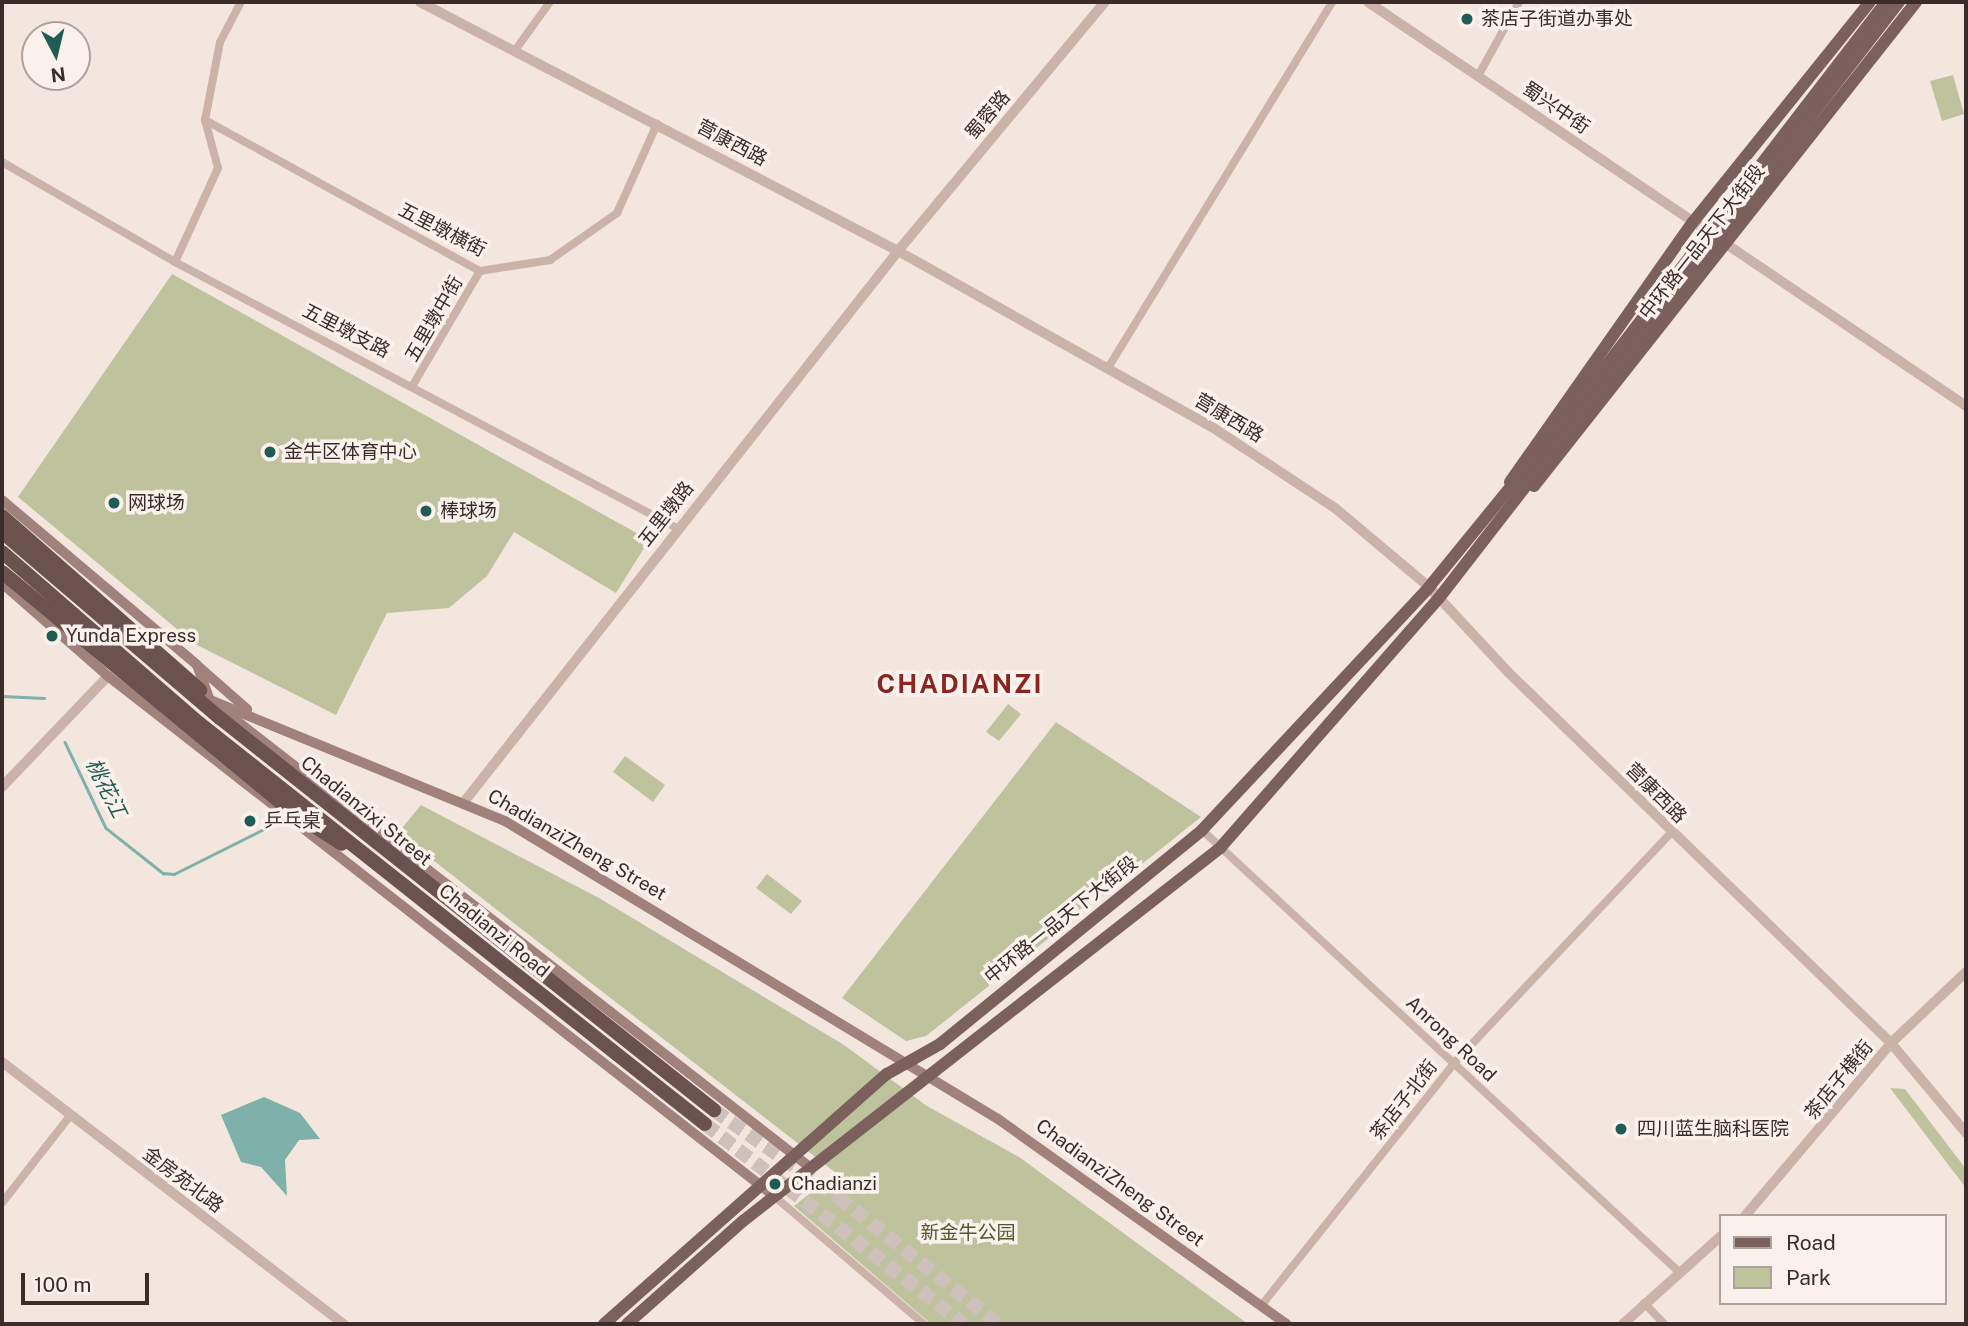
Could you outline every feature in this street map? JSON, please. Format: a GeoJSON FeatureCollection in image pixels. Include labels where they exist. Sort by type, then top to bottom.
{"type":"FeatureCollection","features":[{"type":"Feature","properties":{"kind":"highway"},"geometry":{"type":"LineString","coordinates":[[2,516],[107,603],[207,703]]}},
{"type":"Feature","properties":{"kind":"highway","name":"Chadianzixi Street"},"geometry":{"type":"LineString","coordinates":[[2,532],[207,703],[714,1110]]}},
{"type":"Feature","properties":{"kind":"highway","name":"Chadianzi Road"},"geometry":{"type":"LineString","coordinates":[[2,552],[194,719],[705,1124]]}},
{"type":"Feature","properties":{"kind":"highway"},"geometry":{"type":"LineString","coordinates":[[3,575],[288,809],[369,857]]}},
{"type":"Feature","properties":{"kind":"main road","name":"中环路一品天下大街段"},"geometry":{"type":"LineString","coordinates":[[1501,502],[1541,429],[1692,222],[1870,2]]}},
{"type":"Feature","properties":{"kind":"main road"},"geometry":{"type":"LineString","coordinates":[[1549,448],[1886,2]]}},
{"type":"Feature","properties":{"kind":"main road"},"geometry":{"type":"LineString","coordinates":[[1549,448],[1899,2]]}},
{"type":"Feature","properties":{"kind":"main road","name":"中环路一品天下大街段"},"geometry":{"type":"LineString","coordinates":[[1515,502],[1566,451],[1722,245],[1916,2]]}},
{"type":"Feature","properties":{"kind":"main road","name":"中环路一品天下大街段"},"geometry":{"type":"LineString","coordinates":[[604,1324],[758,1181],[908,1062],[940,1044],[1202,830],[1429,587],[1549,448]]}},
{"type":"Feature","properties":{"kind":"main road","name":"中环路一品天下大街段"},"geometry":{"type":"LineString","coordinates":[[627,1324],[774,1196],[1220,848],[1439,598],[1515,502],[1549,448]]}},
{"type":"Feature","properties":{"kind":"main road"},"geometry":{"type":"LineString","coordinates":[[2,500],[250,711]]}},
{"type":"Feature","properties":{"kind":"main road"},"geometry":{"type":"LineString","coordinates":[[3,575],[108,676],[774,1196]]}},
{"type":"Feature","properties":{"kind":"main road"},"geometry":{"type":"LineString","coordinates":[[197,665],[207,703],[811,1168]]}},
{"type":"Feature","properties":{"kind":"main road","name":"ChadianziZheng Street"},"geometry":{"type":"LineString","coordinates":[[207,703],[250,711],[464,802],[930,1075],[1286,1324]]}},
{"type":"Feature","properties":{"kind":"main road"},"geometry":{"type":"LineString","coordinates":[[338,854],[451,921]]}},
{"type":"Feature","properties":{"kind":"street"},"geometry":{"type":"LineString","coordinates":[[175,262],[218,168],[205,120],[220,42],[241,2]]}},
{"type":"Feature","properties":{"kind":"street","name":"营康西路"},"geometry":{"type":"LineString","coordinates":[[420,2],[898,251],[1280,468],[1429,587],[1671,833],[1891,1043],[1966,1133]]}},
{"type":"Feature","properties":{"kind":"street"},"geometry":{"type":"LineString","coordinates":[[516,50],[550,2]]}},
{"type":"Feature","properties":{"kind":"street","name":"蜀蓉路"},"geometry":{"type":"LineString","coordinates":[[898,251],[1105,2]]}},
{"type":"Feature","properties":{"kind":"street"},"geometry":{"type":"LineString","coordinates":[[1108,368],[1332,2]]}},
{"type":"Feature","properties":{"kind":"street","name":"蜀兴中街"},"geometry":{"type":"LineString","coordinates":[[1368,2],[1722,245],[1966,406]]}},
{"type":"Feature","properties":{"kind":"street"},"geometry":{"type":"LineString","coordinates":[[1478,76],[1520,2]]}},
{"type":"Feature","properties":{"kind":"street","name":"五里墩横街"},"geometry":{"type":"LineString","coordinates":[[205,120],[480,271],[550,260],[617,213],[657,124]]}},
{"type":"Feature","properties":{"kind":"street","name":"五里墩支路"},"geometry":{"type":"LineString","coordinates":[[2,162],[175,262],[414,383],[677,527]]}},
{"type":"Feature","properties":{"kind":"street","name":"五里墩路"},"geometry":{"type":"LineString","coordinates":[[464,802],[677,527],[898,251]]}},
{"type":"Feature","properties":{"kind":"street","name":"五里墩中街"},"geometry":{"type":"LineString","coordinates":[[414,383],[480,271]]}},
{"type":"Feature","properties":{"kind":"street"},"geometry":{"type":"LineString","coordinates":[[2,787],[108,676]]}},
{"type":"Feature","properties":{"kind":"street","name":"Anrong Road"},"geometry":{"type":"LineString","coordinates":[[1202,830],[1679,1272]]}},
{"type":"Feature","properties":{"kind":"street","name":"茶店子北街"},"geometry":{"type":"LineString","coordinates":[[1261,1306],[1454,1063],[1671,833]]}},
{"type":"Feature","properties":{"kind":"street","name":"茶店子横街"},"geometry":{"type":"LineString","coordinates":[[1747,1214],[1891,1043],[1966,972]]}},
{"type":"Feature","properties":{"kind":"street","name":"金房苑北路"},"geometry":{"type":"LineString","coordinates":[[2,1062],[344,1324]]}},
{"type":"Feature","properties":{"kind":"street"},"geometry":{"type":"LineString","coordinates":[[2,1203],[70,1116]]}},
{"type":"Feature","properties":{"kind":"street"},"geometry":{"type":"LineString","coordinates":[[774,1196],[923,1324]]}},
{"type":"Feature","properties":{"kind":"street"},"geometry":{"type":"LineString","coordinates":[[1623,1324],[1720,1237]]}},
{"type":"Feature","properties":{"kind":"street"},"geometry":{"type":"LineString","coordinates":[[1644,1303],[1664,1324]]}},
{"type":"Feature","properties":{"kind":"green space"},"geometry":{"type":"Polygon","coordinates":[[[1953,75],[1964,114],[1942,121],[1930,81],[1953,75]]]}},
{"type":"Feature","properties":{"kind":"green space","name":"金牛区体育中心"},"geometry":{"type":"Polygon","coordinates":[[[172,274],[649,540],[616,593],[514,532],[487,576],[449,608],[387,613],[336,715],[195,644],[18,497],[172,274]]]}},
{"type":"Feature","properties":{"kind":"green space"},"geometry":{"type":"Polygon","coordinates":[[[1008,704],[1021,714],[999,741],[986,732],[1008,704]]]}},
{"type":"Feature","properties":{"kind":"green space"},"geometry":{"type":"Polygon","coordinates":[[[1056,722],[1201,817],[926,1036],[906,1041],[842,998],[1056,722]]]}},
{"type":"Feature","properties":{"kind":"green space"},"geometry":{"type":"Polygon","coordinates":[[[625,756],[665,785],[653,802],[613,772],[625,756]]]}},
{"type":"Feature","properties":{"kind":"green space","name":"新金牛公园"},"geometry":{"type":"Polygon","coordinates":[[[421,805],[599,898],[844,1045],[927,1106],[1019,1157],[1248,1324],[931,1324],[794,1206],[836,1173],[398,833],[421,805]]]}},
{"type":"Feature","properties":{"kind":"green space"},"geometry":{"type":"Polygon","coordinates":[[[767,874],[802,901],[791,914],[756,888],[767,874]]]}},
{"type":"Feature","properties":{"kind":"green space"},"geometry":{"type":"Polygon","coordinates":[[[1890,1088],[1905,1089],[1966,1169],[1966,1188],[1890,1088]]]}},
{"type":"Feature","properties":{"kind":"water"},"geometry":{"type":"Polygon","coordinates":[[[264,1097],[300,1113],[320,1139],[299,1140],[285,1160],[287,1196],[261,1167],[241,1162],[221,1115],[264,1097]]]}},
{"type":"Feature","properties":{"kind":"waterway","name":"桃花江"},"geometry":{"type":"LineString","coordinates":[[2,696],[44,698]]}},
{"type":"Feature","properties":{"kind":"waterway","name":"桃花江"},"geometry":{"type":"LineString","coordinates":[[65,742],[106,828],[163,873],[174,874],[272,825]]}},
{"type":"Feature","properties":{"kind":"tunnel"},"geometry":{"type":"LineString","coordinates":[[714,1110],[838,1197],[998,1324]]}},
{"type":"Feature","properties":{"kind":"tunnel"},"geometry":{"type":"LineString","coordinates":[[705,1124],[964,1324]]}},
{"type":"Feature","properties":{"kind":"place","name":"茶店子街道办事处"},"geometry":{"type":"Point","coordinates":[1467,19]}},
{"type":"Feature","properties":{"kind":"place","name":"金牛区体育中心"},"geometry":{"type":"Point","coordinates":[270,452]}},
{"type":"Feature","properties":{"kind":"place","name":"网球场"},"geometry":{"type":"Point","coordinates":[114,503]}},
{"type":"Feature","properties":{"kind":"place","name":"棒球场"},"geometry":{"type":"Point","coordinates":[426,511]}},
{"type":"Feature","properties":{"kind":"place","name":"Yunda Express"},"geometry":{"type":"Point","coordinates":[52,636]}},
{"type":"Feature","properties":{"kind":"place","name":"乒乓桌"},"geometry":{"type":"Point","coordinates":[250,821]}},
{"type":"Feature","properties":{"kind":"place","name":"四川蓝生脑科医院"},"geometry":{"type":"Point","coordinates":[1621,1129]}},
{"type":"Feature","properties":{"kind":"place","name":"Chadianzi"},"geometry":{"type":"Point","coordinates":[775,1184]}},
{"type":"Feature","properties":{"kind":"district","name":"CHADIANZI"},"geometry":{"type":"Point","coordinates":[960,684]}}]}
